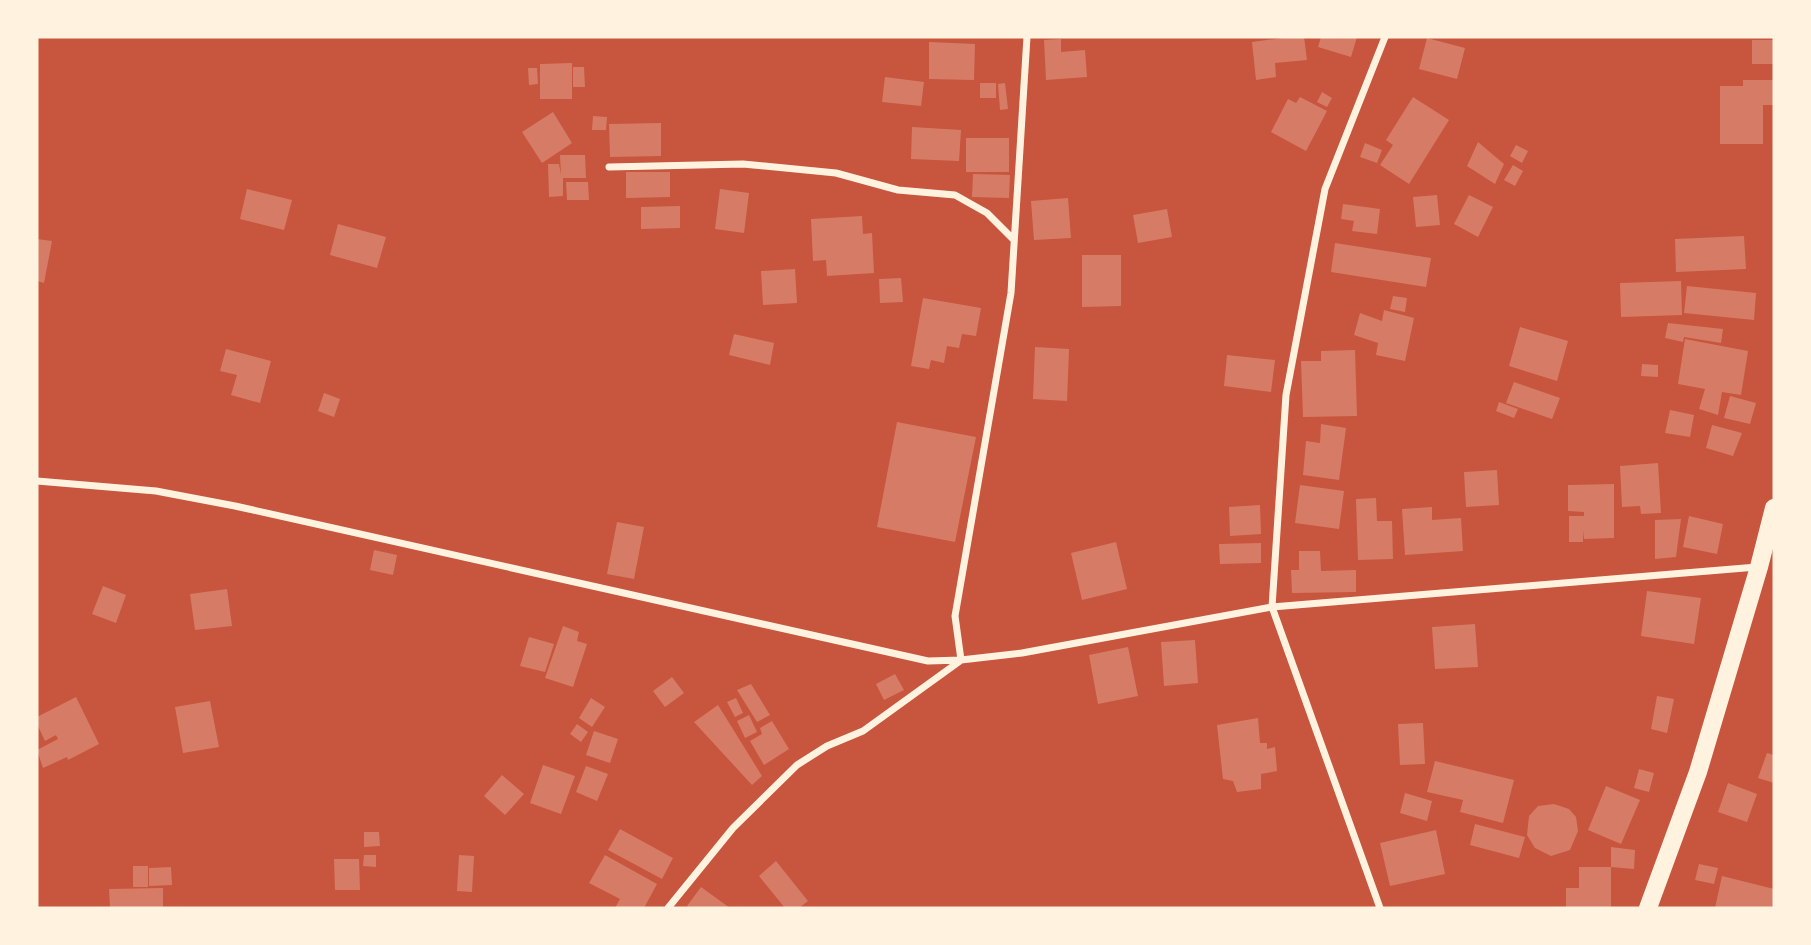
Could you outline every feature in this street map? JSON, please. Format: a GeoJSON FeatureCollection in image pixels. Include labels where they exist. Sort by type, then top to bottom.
{"type":"FeatureCollection","features":[{"type":"Feature","properties":{"kind":"main road"},"geometry":{"type":"LineString","coordinates":[[1648,908],[1698,772],[1774,508]]}},
{"type":"Feature","properties":{"kind":"street"},"geometry":{"type":"LineString","coordinates":[[961,660],[955,616],[1011,293],[1027,37]]}},
{"type":"Feature","properties":{"kind":"street"},"geometry":{"type":"LineString","coordinates":[[1380,908],[1272,607],[1286,395],[1325,189],[1385,37]]}},
{"type":"Feature","properties":{"kind":"street"},"geometry":{"type":"LineString","coordinates":[[609,167],[743,164],[836,173],[898,190],[955,195],[987,213],[1013,239]]}},
{"type":"Feature","properties":{"kind":"street"},"geometry":{"type":"LineString","coordinates":[[37,481],[156,491],[209,501],[928,661],[1022,653],[1272,607],[1759,567]]}},
{"type":"Feature","properties":{"kind":"street"},"geometry":{"type":"LineString","coordinates":[[668,908],[733,828],[797,765],[827,746],[863,732],[961,660]]}},
{"type":"Feature","properties":{"kind":"building"},"geometry":{"type":"Polygon","coordinates":[[[1304,37],[1307,60],[1275,63],[1276,77],[1256,80],[1252,42],[1304,37]]]}},
{"type":"Feature","properties":{"kind":"building"},"geometry":{"type":"Polygon","coordinates":[[[1321,37],[1357,37],[1351,57],[1318,47],[1321,37]]]}},
{"type":"Feature","properties":{"kind":"building"},"geometry":{"type":"Polygon","coordinates":[[[1427,38],[1465,48],[1457,79],[1419,69],[1427,38]]]}},
{"type":"Feature","properties":{"kind":"building"},"geometry":{"type":"Polygon","coordinates":[[[1061,39],[1061,52],[1085,50],[1087,77],[1046,80],[1044,40],[1061,39]]]}},
{"type":"Feature","properties":{"kind":"building"},"geometry":{"type":"Polygon","coordinates":[[[1752,40],[1774,40],[1774,64],[1752,64],[1752,40]]]}},
{"type":"Feature","properties":{"kind":"building"},"geometry":{"type":"Polygon","coordinates":[[[929,42],[975,44],[974,80],[929,79],[929,42]]]}},
{"type":"Feature","properties":{"kind":"building"},"geometry":{"type":"Polygon","coordinates":[[[572,63],[572,99],[540,99],[540,64],[572,63]]]}},
{"type":"Feature","properties":{"kind":"building"},"geometry":{"type":"Polygon","coordinates":[[[573,67],[584,67],[585,87],[573,87],[573,67]]]}},
{"type":"Feature","properties":{"kind":"building"},"geometry":{"type":"Polygon","coordinates":[[[528,68],[537,68],[538,84],[529,85],[528,68]]]}},
{"type":"Feature","properties":{"kind":"building"},"geometry":{"type":"Polygon","coordinates":[[[885,77],[924,82],[921,106],[882,102],[885,77]]]}},
{"type":"Feature","properties":{"kind":"building"},"geometry":{"type":"Polygon","coordinates":[[[1743,80],[1774,80],[1774,105],[1763,105],[1763,144],[1720,144],[1720,86],[1743,86],[1743,80]]]}},
{"type":"Feature","properties":{"kind":"building"},"geometry":{"type":"Polygon","coordinates":[[[980,83],[996,83],[996,98],[980,98],[980,83]]]}},
{"type":"Feature","properties":{"kind":"building"},"geometry":{"type":"Polygon","coordinates":[[[1005,83],[1008,109],[1000,110],[998,84],[1005,83]]]}},
{"type":"Feature","properties":{"kind":"building"},"geometry":{"type":"Polygon","coordinates":[[[1322,92],[1332,98],[1327,107],[1317,102],[1322,92]]]}},
{"type":"Feature","properties":{"kind":"building"},"geometry":{"type":"Polygon","coordinates":[[[1300,97],[1327,111],[1306,151],[1271,132],[1288,99],[1296,103],[1300,97]]]}},
{"type":"Feature","properties":{"kind":"building"},"geometry":{"type":"Polygon","coordinates":[[[1413,97],[1449,120],[1409,184],[1380,165],[1393,145],[1386,140],[1413,97]]]}},
{"type":"Feature","properties":{"kind":"building"},"geometry":{"type":"Polygon","coordinates":[[[553,112],[572,143],[542,163],[522,132],[553,112]]]}},
{"type":"Feature","properties":{"kind":"building"},"geometry":{"type":"Polygon","coordinates":[[[593,116],[607,117],[606,130],[592,130],[593,116]]]}},
{"type":"Feature","properties":{"kind":"building"},"geometry":{"type":"Polygon","coordinates":[[[661,123],[661,156],[610,157],[609,124],[661,123]]]}},
{"type":"Feature","properties":{"kind":"building"},"geometry":{"type":"Polygon","coordinates":[[[912,127],[961,130],[959,161],[911,159],[912,127]]]}},
{"type":"Feature","properties":{"kind":"building"},"geometry":{"type":"Polygon","coordinates":[[[966,138],[1009,138],[1009,172],[966,172],[966,138]]]}},
{"type":"Feature","properties":{"kind":"building"},"geometry":{"type":"Polygon","coordinates":[[[1478,142],[1504,164],[1495,184],[1467,166],[1478,142]]]}},
{"type":"Feature","properties":{"kind":"building"},"geometry":{"type":"Polygon","coordinates":[[[1365,143],[1382,150],[1377,163],[1360,157],[1365,143]]]}},
{"type":"Feature","properties":{"kind":"building"},"geometry":{"type":"Polygon","coordinates":[[[1516,145],[1528,151],[1522,163],[1510,156],[1516,145]]]}},
{"type":"Feature","properties":{"kind":"building"},"geometry":{"type":"Polygon","coordinates":[[[560,155],[585,155],[586,178],[563,178],[563,196],[549,197],[548,164],[559,164],[561,175],[560,155]]]}},
{"type":"Feature","properties":{"kind":"building"},"geometry":{"type":"Polygon","coordinates":[[[1513,165],[1523,171],[1515,186],[1504,180],[1513,165]]]}},
{"type":"Feature","properties":{"kind":"building"},"geometry":{"type":"Polygon","coordinates":[[[626,172],[670,172],[670,197],[626,198],[626,172]]]}},
{"type":"Feature","properties":{"kind":"building"},"geometry":{"type":"Polygon","coordinates":[[[973,174],[1010,175],[1009,198],[972,197],[973,174]]]}},
{"type":"Feature","properties":{"kind":"building"},"geometry":{"type":"Polygon","coordinates":[[[566,182],[588,182],[589,200],[567,200],[566,182]]]}},
{"type":"Feature","properties":{"kind":"building"},"geometry":{"type":"Polygon","coordinates":[[[247,189],[292,200],[284,230],[240,219],[247,189]]]}},
{"type":"Feature","properties":{"kind":"building"},"geometry":{"type":"Polygon","coordinates":[[[720,189],[749,193],[744,233],[715,229],[720,189]]]}},
{"type":"Feature","properties":{"kind":"building"},"geometry":{"type":"Polygon","coordinates":[[[1437,195],[1440,225],[1416,227],[1413,197],[1437,195]]]}},
{"type":"Feature","properties":{"kind":"building"},"geometry":{"type":"Polygon","coordinates":[[[1469,195],[1493,207],[1478,237],[1454,224],[1469,195]]]}},
{"type":"Feature","properties":{"kind":"building"},"geometry":{"type":"Polygon","coordinates":[[[1068,198],[1071,238],[1034,240],[1031,201],[1068,198]]]}},
{"type":"Feature","properties":{"kind":"building"},"geometry":{"type":"Polygon","coordinates":[[[1343,204],[1380,209],[1377,234],[1352,231],[1354,221],[1341,219],[1343,204]]]}},
{"type":"Feature","properties":{"kind":"building"},"geometry":{"type":"Polygon","coordinates":[[[680,206],[680,228],[641,229],[641,207],[680,206]]]}},
{"type":"Feature","properties":{"kind":"building"},"geometry":{"type":"Polygon","coordinates":[[[1167,209],[1172,237],[1138,243],[1133,215],[1167,209]]]}},
{"type":"Feature","properties":{"kind":"building"},"geometry":{"type":"Polygon","coordinates":[[[862,216],[863,234],[872,233],[874,273],[827,276],[826,260],[813,261],[811,219],[862,216]]]}},
{"type":"Feature","properties":{"kind":"building"},"geometry":{"type":"Polygon","coordinates":[[[338,224],[386,237],[377,268],[330,255],[338,224]]]}},
{"type":"Feature","properties":{"kind":"building"},"geometry":{"type":"Polygon","coordinates":[[[1744,236],[1746,269],[1676,272],[1675,239],[1744,236]]]}},
{"type":"Feature","properties":{"kind":"building"},"geometry":{"type":"Polygon","coordinates":[[[37,239],[52,241],[44,283],[37,281],[37,239]]]}},
{"type":"Feature","properties":{"kind":"building"},"geometry":{"type":"Polygon","coordinates":[[[1335,243],[1431,258],[1426,287],[1331,272],[1335,243]]]}},
{"type":"Feature","properties":{"kind":"building"},"geometry":{"type":"Polygon","coordinates":[[[1082,255],[1121,255],[1121,306],[1082,307],[1082,255]]]}},
{"type":"Feature","properties":{"kind":"building"},"geometry":{"type":"Polygon","coordinates":[[[795,269],[797,303],[763,305],[761,271],[795,269]]]}},
{"type":"Feature","properties":{"kind":"building"},"geometry":{"type":"Polygon","coordinates":[[[901,278],[903,302],[880,303],[879,279],[901,278]]]}},
{"type":"Feature","properties":{"kind":"building"},"geometry":{"type":"Polygon","coordinates":[[[1681,281],[1682,315],[1621,317],[1620,283],[1681,281]]]}},
{"type":"Feature","properties":{"kind":"building"},"geometry":{"type":"Polygon","coordinates":[[[1687,286],[1756,293],[1754,320],[1684,313],[1687,286]]]}},
{"type":"Feature","properties":{"kind":"building"},"geometry":{"type":"Polygon","coordinates":[[[1393,296],[1407,298],[1405,312],[1390,309],[1393,296]]]}},
{"type":"Feature","properties":{"kind":"building"},"geometry":{"type":"Polygon","coordinates":[[[923,298],[981,308],[976,336],[962,334],[959,348],[947,346],[944,363],[931,360],[929,369],[911,366],[923,298]]]}},
{"type":"Feature","properties":{"kind":"building"},"geometry":{"type":"Polygon","coordinates":[[[1384,310],[1414,318],[1405,361],[1376,355],[1378,343],[1354,335],[1360,313],[1382,321],[1384,310]]]}},
{"type":"Feature","properties":{"kind":"building"},"geometry":{"type":"Polygon","coordinates":[[[1668,323],[1723,329],[1721,343],[1684,337],[1683,342],[1665,338],[1668,323]]]}},
{"type":"Feature","properties":{"kind":"building"},"geometry":{"type":"Polygon","coordinates":[[[1520,327],[1568,341],[1557,381],[1509,366],[1520,327]]]}},
{"type":"Feature","properties":{"kind":"building"},"geometry":{"type":"Polygon","coordinates":[[[734,334],[774,343],[770,365],[729,355],[734,334]]]}},
{"type":"Feature","properties":{"kind":"building"},"geometry":{"type":"Polygon","coordinates":[[[1685,339],[1748,351],[1741,395],[1722,392],[1718,415],[1699,409],[1705,389],[1678,384],[1685,339]]]}},
{"type":"Feature","properties":{"kind":"building"},"geometry":{"type":"Polygon","coordinates":[[[1035,347],[1069,349],[1067,401],[1033,399],[1035,347]]]}},
{"type":"Feature","properties":{"kind":"building"},"geometry":{"type":"Polygon","coordinates":[[[226,349],[271,361],[260,403],[231,395],[237,375],[220,371],[226,349]]]}},
{"type":"Feature","properties":{"kind":"building"},"geometry":{"type":"Polygon","coordinates":[[[1355,350],[1357,416],[1303,417],[1301,361],[1321,361],[1321,351],[1355,350]]]}},
{"type":"Feature","properties":{"kind":"building"},"geometry":{"type":"Polygon","coordinates":[[[1227,355],[1275,360],[1271,392],[1224,386],[1227,355]]]}},
{"type":"Feature","properties":{"kind":"building"},"geometry":{"type":"Polygon","coordinates":[[[1642,364],[1658,365],[1658,377],[1641,376],[1642,364]]]}},
{"type":"Feature","properties":{"kind":"building"},"geometry":{"type":"Polygon","coordinates":[[[1514,382],[1560,398],[1552,419],[1506,403],[1514,382]]]}},
{"type":"Feature","properties":{"kind":"building"},"geometry":{"type":"Polygon","coordinates":[[[324,393],[340,399],[334,417],[318,411],[324,393]]]}},
{"type":"Feature","properties":{"kind":"building"},"geometry":{"type":"Polygon","coordinates":[[[1730,396],[1756,403],[1750,424],[1724,418],[1730,396]]]}},
{"type":"Feature","properties":{"kind":"building"},"geometry":{"type":"Polygon","coordinates":[[[1499,402],[1518,409],[1514,418],[1496,411],[1499,402]]]}},
{"type":"Feature","properties":{"kind":"building"},"geometry":{"type":"Polygon","coordinates":[[[1670,410],[1694,415],[1690,437],[1665,433],[1670,410]]]}},
{"type":"Feature","properties":{"kind":"building"},"geometry":{"type":"Polygon","coordinates":[[[897,422],[976,437],[955,542],[877,527],[897,422]]]}},
{"type":"Feature","properties":{"kind":"building"},"geometry":{"type":"Polygon","coordinates":[[[1321,424],[1346,428],[1339,480],[1303,475],[1306,441],[1320,443],[1321,424]]]}},
{"type":"Feature","properties":{"kind":"building"},"geometry":{"type":"Polygon","coordinates":[[[1712,425],[1742,433],[1733,456],[1706,448],[1712,425]]]}},
{"type":"Feature","properties":{"kind":"building"},"geometry":{"type":"Polygon","coordinates":[[[1658,463],[1661,513],[1641,514],[1640,506],[1622,507],[1620,466],[1658,463]]]}},
{"type":"Feature","properties":{"kind":"building"},"geometry":{"type":"Polygon","coordinates":[[[1497,470],[1499,505],[1466,507],[1464,472],[1497,470]]]}},
{"type":"Feature","properties":{"kind":"building"},"geometry":{"type":"Polygon","coordinates":[[[1614,484],[1614,538],[1584,539],[1583,530],[1583,542],[1569,542],[1569,516],[1584,516],[1584,512],[1568,511],[1568,485],[1614,484]]]}},
{"type":"Feature","properties":{"kind":"building"},"geometry":{"type":"Polygon","coordinates":[[[1300,485],[1344,491],[1339,529],[1295,523],[1300,485]]]}},
{"type":"Feature","properties":{"kind":"building"},"geometry":{"type":"Polygon","coordinates":[[[1376,498],[1377,521],[1392,521],[1393,559],[1358,560],[1356,499],[1376,498]]]}},
{"type":"Feature","properties":{"kind":"building"},"geometry":{"type":"Polygon","coordinates":[[[1260,505],[1261,534],[1230,536],[1229,507],[1260,505]]]}},
{"type":"Feature","properties":{"kind":"building"},"geometry":{"type":"Polygon","coordinates":[[[1432,507],[1432,520],[1461,518],[1463,551],[1405,555],[1402,509],[1432,507]]]}},
{"type":"Feature","properties":{"kind":"building"},"geometry":{"type":"Polygon","coordinates":[[[1689,516],[1723,524],[1717,554],[1683,547],[1689,516]]]}},
{"type":"Feature","properties":{"kind":"building"},"geometry":{"type":"Polygon","coordinates":[[[1681,519],[1676,557],[1655,559],[1655,520],[1681,519]]]}},
{"type":"Feature","properties":{"kind":"building"},"geometry":{"type":"Polygon","coordinates":[[[617,522],[644,527],[634,579],[607,574],[617,522]]]}},
{"type":"Feature","properties":{"kind":"building"},"geometry":{"type":"Polygon","coordinates":[[[1116,542],[1127,589],[1082,600],[1071,553],[1116,542]]]}},
{"type":"Feature","properties":{"kind":"building"},"geometry":{"type":"Polygon","coordinates":[[[1261,543],[1261,563],[1220,564],[1219,544],[1261,543]]]}},
{"type":"Feature","properties":{"kind":"building"},"geometry":{"type":"Polygon","coordinates":[[[374,550],[397,555],[393,575],[370,570],[374,550]]]}},
{"type":"Feature","properties":{"kind":"building"},"geometry":{"type":"Polygon","coordinates":[[[1299,551],[1320,551],[1321,571],[1356,570],[1356,592],[1292,593],[1291,570],[1299,570],[1299,551]]]}},
{"type":"Feature","properties":{"kind":"building"},"geometry":{"type":"Polygon","coordinates":[[[103,586],[126,595],[116,623],[92,614],[103,586]]]}},
{"type":"Feature","properties":{"kind":"building"},"geometry":{"type":"Polygon","coordinates":[[[227,589],[232,626],[195,630],[190,594],[227,589]]]}},
{"type":"Feature","properties":{"kind":"building"},"geometry":{"type":"Polygon","coordinates":[[[1647,591],[1701,598],[1694,644],[1641,636],[1647,591]]]}},
{"type":"Feature","properties":{"kind":"building"},"geometry":{"type":"Polygon","coordinates":[[[1475,624],[1478,667],[1435,669],[1432,627],[1475,624]]]}},
{"type":"Feature","properties":{"kind":"building"},"geometry":{"type":"Polygon","coordinates":[[[563,626],[579,632],[577,641],[587,644],[573,687],[545,678],[563,626]]]}},
{"type":"Feature","properties":{"kind":"building"},"geometry":{"type":"Polygon","coordinates":[[[529,637],[554,644],[545,672],[520,666],[529,637]]]}},
{"type":"Feature","properties":{"kind":"building"},"geometry":{"type":"Polygon","coordinates":[[[1195,640],[1198,683],[1164,686],[1161,642],[1195,640]]]}},
{"type":"Feature","properties":{"kind":"building"},"geometry":{"type":"Polygon","coordinates":[[[1128,647],[1138,696],[1098,704],[1089,655],[1128,647]]]}},
{"type":"Feature","properties":{"kind":"building"},"geometry":{"type":"Polygon","coordinates":[[[895,674],[904,690],[884,700],[876,684],[895,674]]]}},
{"type":"Feature","properties":{"kind":"building"},"geometry":{"type":"Polygon","coordinates":[[[672,677],[684,693],[665,707],[653,691],[672,677]]]}},
{"type":"Feature","properties":{"kind":"building"},"geometry":{"type":"Polygon","coordinates":[[[751,684],[770,715],[757,722],[737,690],[751,684]]]}},
{"type":"Feature","properties":{"kind":"building"},"geometry":{"type":"Polygon","coordinates":[[[1657,696],[1674,699],[1667,733],[1651,729],[1657,696]]]}},
{"type":"Feature","properties":{"kind":"building"},"geometry":{"type":"Polygon","coordinates":[[[76,697],[99,744],[68,760],[67,757],[43,768],[37,750],[58,739],[56,735],[45,741],[37,724],[37,717],[76,697]]]}},
{"type":"Feature","properties":{"kind":"building"},"geometry":{"type":"Polygon","coordinates":[[[591,698],[605,707],[592,727],[579,718],[591,698]]]}},
{"type":"Feature","properties":{"kind":"building"},"geometry":{"type":"Polygon","coordinates":[[[736,698],[743,713],[735,717],[727,702],[736,698]]]}},
{"type":"Feature","properties":{"kind":"building"},"geometry":{"type":"Polygon","coordinates":[[[210,701],[219,747],[183,753],[175,707],[210,701]]]}},
{"type":"Feature","properties":{"kind":"building"},"geometry":{"type":"Polygon","coordinates":[[[718,705],[762,776],[752,785],[694,722],[718,705]]]}},
{"type":"Feature","properties":{"kind":"building"},"geometry":{"type":"Polygon","coordinates":[[[749,715],[757,732],[745,738],[737,721],[749,715]]]}},
{"type":"Feature","properties":{"kind":"building"},"geometry":{"type":"Polygon","coordinates":[[[1258,718],[1260,743],[1267,743],[1267,749],[1275,747],[1277,771],[1261,774],[1261,789],[1237,792],[1233,781],[1223,779],[1217,725],[1258,718]]]}},
{"type":"Feature","properties":{"kind":"building"},"geometry":{"type":"Polygon","coordinates":[[[772,721],[789,749],[764,765],[750,741],[762,734],[760,728],[772,721]]]}},
{"type":"Feature","properties":{"kind":"building"},"geometry":{"type":"Polygon","coordinates":[[[1423,723],[1425,764],[1400,765],[1398,724],[1423,723]]]}},
{"type":"Feature","properties":{"kind":"building"},"geometry":{"type":"Polygon","coordinates":[[[577,724],[588,732],[581,742],[570,734],[577,724]]]}},
{"type":"Feature","properties":{"kind":"building"},"geometry":{"type":"Polygon","coordinates":[[[594,731],[618,739],[610,763],[586,755],[594,731]]]}},
{"type":"Feature","properties":{"kind":"building"},"geometry":{"type":"Polygon","coordinates":[[[1767,753],[1774,755],[1774,783],[1758,778],[1767,753]]]}},
{"type":"Feature","properties":{"kind":"building"},"geometry":{"type":"Polygon","coordinates":[[[1435,761],[1514,780],[1503,823],[1460,812],[1463,800],[1427,792],[1435,761]]]}},
{"type":"Feature","properties":{"kind":"building"},"geometry":{"type":"Polygon","coordinates":[[[543,765],[575,776],[561,814],[530,803],[543,765]]]}},
{"type":"Feature","properties":{"kind":"building"},"geometry":{"type":"Polygon","coordinates":[[[586,766],[608,774],[597,801],[576,792],[586,766]]]}},
{"type":"Feature","properties":{"kind":"building"},"geometry":{"type":"Polygon","coordinates":[[[1639,769],[1654,773],[1649,792],[1634,788],[1639,769]]]}},
{"type":"Feature","properties":{"kind":"building"},"geometry":{"type":"Polygon","coordinates":[[[502,775],[524,794],[505,815],[484,796],[502,775]]]}},
{"type":"Feature","properties":{"kind":"building"},"geometry":{"type":"Polygon","coordinates":[[[1728,783],[1757,794],[1747,822],[1718,812],[1728,783]]]}},
{"type":"Feature","properties":{"kind":"building"},"geometry":{"type":"Polygon","coordinates":[[[1606,786],[1640,800],[1621,844],[1588,830],[1606,786]]]}},
{"type":"Feature","properties":{"kind":"building"},"geometry":{"type":"Polygon","coordinates":[[[1405,793],[1432,801],[1427,821],[1400,813],[1405,793]]]}},
{"type":"Feature","properties":{"kind":"building"},"geometry":{"type":"Polygon","coordinates":[[[1554,804],[1569,809],[1576,817],[1578,831],[1570,850],[1551,856],[1535,848],[1527,835],[1529,816],[1538,806],[1554,804]]]}},
{"type":"Feature","properties":{"kind":"building"},"geometry":{"type":"Polygon","coordinates":[[[1475,824],[1525,837],[1519,858],[1470,845],[1475,824]]]}},
{"type":"Feature","properties":{"kind":"building"},"geometry":{"type":"Polygon","coordinates":[[[620,829],[673,858],[662,879],[608,850],[620,829]]]}},
{"type":"Feature","properties":{"kind":"building"},"geometry":{"type":"Polygon","coordinates":[[[1436,830],[1445,874],[1390,886],[1380,843],[1436,830]]]}},
{"type":"Feature","properties":{"kind":"building"},"geometry":{"type":"Polygon","coordinates":[[[364,832],[379,832],[380,846],[364,847],[364,832]]]}},
{"type":"Feature","properties":{"kind":"building"},"geometry":{"type":"Polygon","coordinates":[[[1611,847],[1635,850],[1634,869],[1611,867],[1611,847]]]}},
{"type":"Feature","properties":{"kind":"building"},"geometry":{"type":"Polygon","coordinates":[[[364,855],[376,855],[376,867],[363,866],[364,855]]]}},
{"type":"Feature","properties":{"kind":"building"},"geometry":{"type":"Polygon","coordinates":[[[459,855],[474,856],[472,892],[457,891],[459,855]]]}},
{"type":"Feature","properties":{"kind":"building"},"geometry":{"type":"Polygon","coordinates":[[[605,855],[657,884],[644,908],[615,908],[620,899],[589,883],[605,855]]]}},
{"type":"Feature","properties":{"kind":"building"},"geometry":{"type":"Polygon","coordinates":[[[334,859],[359,859],[360,890],[335,890],[334,859]]]}},
{"type":"Feature","properties":{"kind":"building"},"geometry":{"type":"Polygon","coordinates":[[[776,861],[808,901],[799,908],[785,908],[759,876],[776,861]]]}},
{"type":"Feature","properties":{"kind":"building"},"geometry":{"type":"Polygon","coordinates":[[[1699,864],[1718,868],[1714,884],[1695,880],[1699,864]]]}},
{"type":"Feature","properties":{"kind":"building"},"geometry":{"type":"Polygon","coordinates":[[[133,866],[148,866],[148,887],[133,887],[133,866]]]}},
{"type":"Feature","properties":{"kind":"building"},"geometry":{"type":"Polygon","coordinates":[[[171,867],[172,885],[149,886],[149,868],[171,867]]]}},
{"type":"Feature","properties":{"kind":"building"},"geometry":{"type":"Polygon","coordinates":[[[1579,867],[1611,867],[1611,908],[1566,908],[1566,888],[1579,888],[1579,867]]]}},
{"type":"Feature","properties":{"kind":"building"},"geometry":{"type":"Polygon","coordinates":[[[1722,876],[1774,889],[1774,908],[1715,908],[1722,876]]]}},
{"type":"Feature","properties":{"kind":"building"},"geometry":{"type":"Polygon","coordinates":[[[701,887],[730,908],[687,906],[701,887]]]}},
{"type":"Feature","properties":{"kind":"building"},"geometry":{"type":"Polygon","coordinates":[[[163,888],[163,908],[110,908],[109,889],[163,888]]]}}]}
